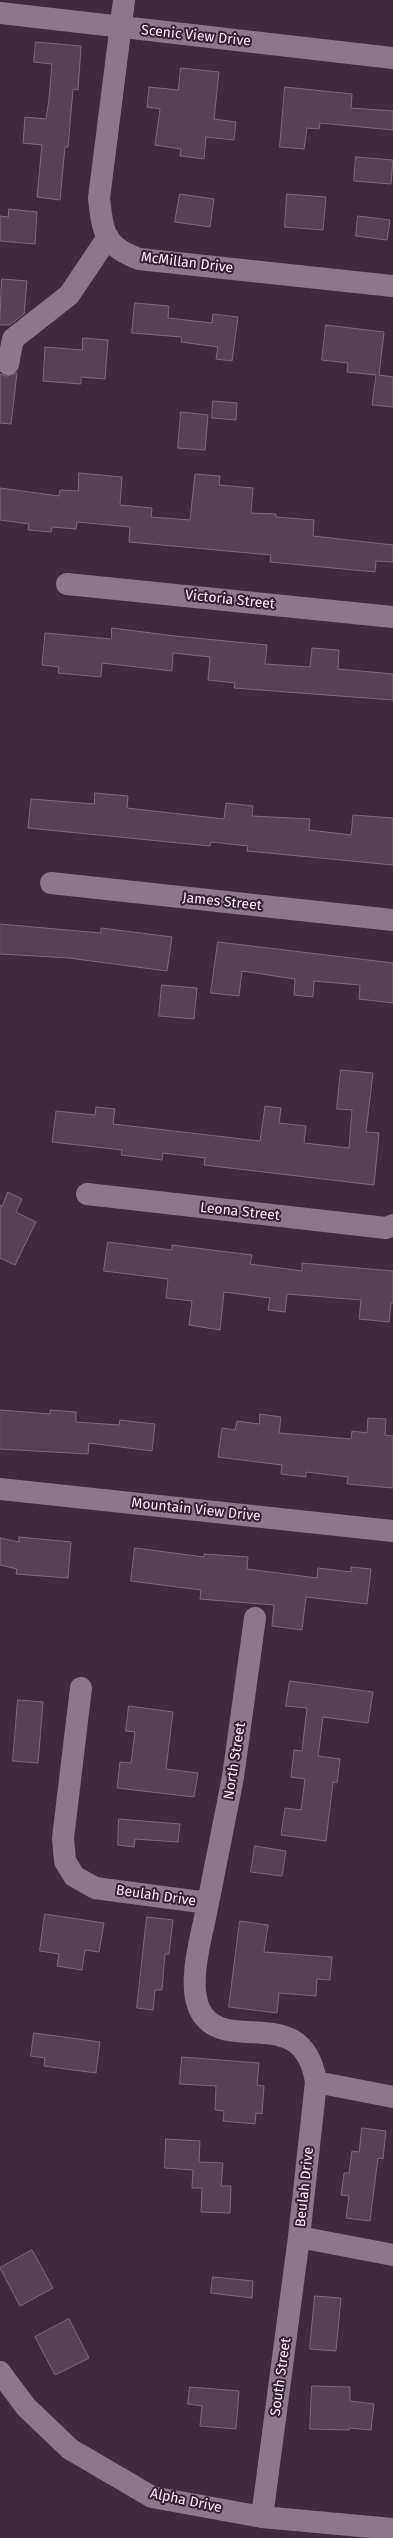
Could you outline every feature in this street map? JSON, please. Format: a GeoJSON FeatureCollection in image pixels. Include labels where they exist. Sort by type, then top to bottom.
{"type":"FeatureCollection","features":[{"type":"Feature","properties":{"kind":"street","name":"McMillan Drive"},"geometry":{"type":"LineString","coordinates":[[124,0],[122,27],[100,198],[102,225],[108,237],[119,251],[139,259],[393,286]]}},
{"type":"Feature","properties":{"kind":"street","name":"Scenic View Drive"},"geometry":{"type":"LineString","coordinates":[[0,12],[393,58]]}},
{"type":"Feature","properties":{"kind":"street"},"geometry":{"type":"LineString","coordinates":[[8,364],[13,339],[69,295],[108,237]]}},
{"type":"Feature","properties":{"kind":"street","name":"Victoria Street"},"geometry":{"type":"LineString","coordinates":[[66,584],[393,616]]}},
{"type":"Feature","properties":{"kind":"street","name":"James Street"},"geometry":{"type":"LineString","coordinates":[[51,883],[393,920]]}},
{"type":"Feature","properties":{"kind":"street","name":"Leona Street"},"geometry":{"type":"LineString","coordinates":[[87,1194],[386,1228],[393,1226]]}},
{"type":"Feature","properties":{"kind":"street","name":"Mountain View Drive"},"geometry":{"type":"LineString","coordinates":[[0,1489],[393,1531]]}},
{"type":"Feature","properties":{"kind":"street","name":"North Street"},"geometry":{"type":"LineString","coordinates":[[208,1904],[233,1777],[255,1618]]}},
{"type":"Feature","properties":{"kind":"street","name":"Beulah Drive"},"geometry":{"type":"LineString","coordinates":[[81,1688],[63,1838],[65,1861],[74,1876],[95,1888],[208,1904],[195,1970],[199,2008],[211,2025],[231,2030],[277,2035],[300,2044],[313,2063],[316,2082],[300,2237],[393,2255]]}},
{"type":"Feature","properties":{"kind":"street"},"geometry":{"type":"LineString","coordinates":[[316,2082],[393,2097]]}},
{"type":"Feature","properties":{"kind":"street","name":"South Street"},"geometry":{"type":"LineString","coordinates":[[262,2517],[300,2237]]}},
{"type":"Feature","properties":{"kind":"street","name":"Alpha Drive"},"geometry":{"type":"LineString","coordinates":[[0,2372],[26,2407],[70,2450],[152,2497],[262,2517],[393,2529]]}},
{"type":"Feature","properties":{"kind":"building"},"geometry":{"type":"Polygon","coordinates":[[[36,42],[81,46],[78,90],[73,89],[68,147],[65,147],[60,200],[37,197],[42,145],[23,143],[25,117],[46,119],[49,99],[52,64],[34,62],[36,42]]]}},
{"type":"Feature","properties":{"kind":"building"},"geometry":{"type":"Polygon","coordinates":[[[181,68],[219,72],[214,119],[236,122],[234,140],[206,137],[204,159],[180,156],[181,149],[155,145],[160,109],[147,107],[149,87],[178,90],[181,68]]]}},
{"type":"Feature","properties":{"kind":"building"},"geometry":{"type":"Polygon","coordinates":[[[285,87],[352,94],[351,108],[393,111],[393,130],[320,123],[319,129],[307,128],[304,149],[280,147],[285,87]]]}},
{"type":"Feature","properties":{"kind":"building"},"geometry":{"type":"Polygon","coordinates":[[[356,157],[393,160],[391,184],[354,181],[356,157]]]}},
{"type":"Feature","properties":{"kind":"building"},"geometry":{"type":"Polygon","coordinates":[[[180,194],[214,199],[210,227],[175,222],[180,194]]]}},
{"type":"Feature","properties":{"kind":"building"},"geometry":{"type":"Polygon","coordinates":[[[287,194],[326,197],[323,230],[285,227],[287,194]]]}},
{"type":"Feature","properties":{"kind":"building"},"geometry":{"type":"Polygon","coordinates":[[[9,209],[37,212],[35,244],[0,241],[0,216],[8,217],[9,209]]]}},
{"type":"Feature","properties":{"kind":"building"},"geometry":{"type":"Polygon","coordinates":[[[358,216],[390,220],[387,240],[356,236],[358,216]]]}},
{"type":"Feature","properties":{"kind":"building"},"geometry":{"type":"Polygon","coordinates":[[[2,279],[27,281],[24,314],[10,325],[0,325],[2,279]]]}},
{"type":"Feature","properties":{"kind":"building"},"geometry":{"type":"Polygon","coordinates":[[[135,303],[169,306],[168,318],[212,323],[213,314],[238,317],[232,361],[216,359],[218,347],[181,342],[182,337],[132,333],[135,303]]]}},
{"type":"Feature","properties":{"kind":"building"},"geometry":{"type":"Polygon","coordinates":[[[326,325],[384,332],[379,375],[393,377],[393,407],[372,405],[376,375],[347,372],[348,363],[322,360],[326,325]]]}},
{"type":"Feature","properties":{"kind":"building"},"geometry":{"type":"Polygon","coordinates":[[[83,338],[108,340],[105,379],[81,377],[81,384],[43,381],[45,347],[82,350],[83,338]]]}},
{"type":"Feature","properties":{"kind":"building"},"geometry":{"type":"Polygon","coordinates":[[[17,373],[11,424],[0,423],[0,374],[6,376],[17,373]]]}},
{"type":"Feature","properties":{"kind":"building"},"geometry":{"type":"Polygon","coordinates":[[[213,401],[237,403],[236,420],[212,418],[213,401]]]}},
{"type":"Feature","properties":{"kind":"building"},"geometry":{"type":"Polygon","coordinates":[[[181,412],[208,415],[205,450],[178,448],[181,412]]]}},
{"type":"Feature","properties":{"kind":"building"},"geometry":{"type":"Polygon","coordinates":[[[79,473],[122,477],[120,505],[152,508],[151,517],[190,520],[195,474],[220,476],[219,485],[253,488],[251,513],[276,514],[276,517],[314,520],[313,536],[393,545],[393,562],[376,561],[375,572],[270,562],[271,555],[129,542],[130,527],[77,522],[76,529],[52,527],[51,532],[28,530],[29,524],[0,520],[0,488],[59,496],[60,490],[78,491],[79,473]]]}},
{"type":"Feature","properties":{"kind":"building"},"geometry":{"type":"Polygon","coordinates":[[[112,628],[267,645],[265,664],[310,667],[312,648],[339,650],[338,669],[393,674],[393,700],[234,688],[235,683],[208,680],[210,657],[173,653],[172,671],[102,663],[101,677],[58,673],[59,667],[42,665],[45,633],[111,639],[112,628]]]}},
{"type":"Feature","properties":{"kind":"building"},"geometry":{"type":"Polygon","coordinates":[[[95,793],[128,796],[127,808],[224,819],[226,803],[253,806],[252,816],[310,819],[309,830],[351,835],[353,815],[393,818],[393,865],[247,851],[248,846],[211,842],[210,846],[28,828],[31,799],[94,804],[95,793]]]}},
{"type":"Feature","properties":{"kind":"building"},"geometry":{"type":"Polygon","coordinates":[[[0,924],[101,933],[101,928],[172,937],[167,971],[69,958],[0,954],[0,924]]]}},
{"type":"Feature","properties":{"kind":"building"},"geometry":{"type":"Polygon","coordinates":[[[218,942],[393,963],[393,1003],[359,999],[360,985],[314,981],[313,997],[294,995],[295,979],[242,971],[239,996],[211,993],[218,942]]]}},
{"type":"Feature","properties":{"kind":"building"},"geometry":{"type":"Polygon","coordinates":[[[162,985],[197,988],[194,1019],[159,1016],[162,985]]]}},
{"type":"Feature","properties":{"kind":"building"},"geometry":{"type":"Polygon","coordinates":[[[341,1070],[373,1073],[366,1132],[379,1133],[374,1185],[204,1165],[205,1158],[163,1153],[162,1160],[121,1155],[122,1150],[52,1142],[56,1111],[95,1115],[96,1107],[115,1109],[113,1124],[260,1141],[265,1106],[281,1108],[279,1123],[306,1126],[304,1143],[349,1148],[352,1110],[337,1109],[341,1070]]]}},
{"type":"Feature","properties":{"kind":"building"},"geometry":{"type":"Polygon","coordinates":[[[8,1192],[22,1199],[16,1212],[36,1222],[15,1265],[0,1258],[0,1205],[2,1206],[8,1192]]]}},
{"type":"Feature","properties":{"kind":"building"},"geometry":{"type":"Polygon","coordinates":[[[108,1242],[172,1250],[172,1245],[252,1255],[250,1264],[302,1271],[302,1263],[393,1271],[393,1303],[391,1303],[389,1322],[359,1319],[361,1300],[287,1294],[285,1312],[268,1310],[270,1298],[224,1292],[220,1330],[189,1325],[192,1301],[166,1298],[168,1279],[104,1271],[108,1242]]]}},
{"type":"Feature","properties":{"kind":"building"},"geometry":{"type":"Polygon","coordinates":[[[0,1410],[50,1414],[50,1410],[76,1412],[76,1422],[119,1425],[120,1420],[155,1424],[152,1451],[89,1443],[88,1454],[0,1449],[0,1410]]]}},
{"type":"Feature","properties":{"kind":"building"},"geometry":{"type":"Polygon","coordinates":[[[260,1414],[281,1417],[279,1433],[351,1439],[352,1431],[367,1433],[368,1418],[386,1419],[385,1435],[393,1436],[393,1488],[347,1484],[348,1477],[306,1472],[306,1477],[281,1474],[282,1465],[218,1457],[222,1428],[235,1430],[237,1421],[259,1424],[260,1414]]]}},
{"type":"Feature","properties":{"kind":"building"},"geometry":{"type":"Polygon","coordinates":[[[19,1537],[71,1542],[68,1578],[16,1574],[17,1569],[0,1565],[0,1538],[19,1542],[19,1537]]]}},
{"type":"Feature","properties":{"kind":"building"},"geometry":{"type":"Polygon","coordinates":[[[135,1548],[204,1557],[204,1554],[248,1557],[247,1569],[317,1578],[318,1568],[351,1572],[351,1567],[371,1569],[367,1604],[306,1597],[302,1630],[272,1626],[274,1605],[200,1599],[201,1590],[131,1581],[135,1548]]]}},
{"type":"Feature","properties":{"kind":"building"},"geometry":{"type":"Polygon","coordinates":[[[290,1681],[373,1692],[368,1723],[323,1717],[318,1756],[340,1759],[337,1783],[333,1782],[326,1841],[281,1835],[285,1808],[301,1810],[305,1779],[291,1777],[294,1750],[302,1751],[307,1708],[286,1706],[290,1681]]]}},
{"type":"Feature","properties":{"kind":"building"},"geometry":{"type":"Polygon","coordinates":[[[18,1700],[43,1702],[38,1763],[13,1761],[18,1700]]]}},
{"type":"Feature","properties":{"kind":"building"},"geometry":{"type":"Polygon","coordinates":[[[129,1706],[173,1712],[166,1769],[198,1773],[194,1797],[117,1788],[120,1762],[131,1763],[135,1732],[126,1731],[129,1706]]]}},
{"type":"Feature","properties":{"kind":"building"},"geometry":{"type":"Polygon","coordinates":[[[119,1819],[180,1824],[178,1842],[135,1839],[134,1847],[118,1845],[119,1819]]]}},
{"type":"Feature","properties":{"kind":"building"},"geometry":{"type":"Polygon","coordinates":[[[255,1846],[286,1851],[282,1876],[251,1872],[255,1846]]]}},
{"type":"Feature","properties":{"kind":"building"},"geometry":{"type":"Polygon","coordinates":[[[45,1914],[104,1923],[99,1952],[85,1950],[82,1970],[57,1966],[59,1954],[40,1951],[45,1914]]]}},
{"type":"Feature","properties":{"kind":"building"},"geometry":{"type":"Polygon","coordinates":[[[147,1917],[173,1920],[169,1954],[165,1954],[162,1990],[155,1990],[153,2010],[137,2008],[147,1917]]]}},
{"type":"Feature","properties":{"kind":"building"},"geometry":{"type":"Polygon","coordinates":[[[240,1921],[268,1925],[264,1952],[332,1957],[330,1980],[317,1979],[316,1996],[279,1993],[277,2013],[229,2007],[240,1921]]]}},
{"type":"Feature","properties":{"kind":"building"},"geometry":{"type":"Polygon","coordinates":[[[34,2033],[100,2042],[96,2073],[44,2066],[45,2058],[31,2056],[34,2033]]]}},
{"type":"Feature","properties":{"kind":"building"},"geometry":{"type":"Polygon","coordinates":[[[182,2057],[259,2063],[257,2085],[264,2086],[262,2114],[256,2113],[255,2124],[223,2121],[224,2111],[215,2110],[216,2086],[180,2084],[182,2057]]]}},
{"type":"Feature","properties":{"kind":"building"},"geometry":{"type":"Polygon","coordinates":[[[362,2128],[386,2131],[383,2159],[378,2158],[370,2221],[346,2218],[349,2196],[341,2195],[344,2173],[349,2173],[352,2151],[359,2152],[362,2128]]]}},
{"type":"Feature","properties":{"kind":"building"},"geometry":{"type":"Polygon","coordinates":[[[166,2139],[200,2141],[199,2162],[223,2163],[221,2186],[231,2186],[230,2213],[201,2212],[202,2188],[192,2188],[193,2170],[165,2168],[166,2139]]]}},
{"type":"Feature","properties":{"kind":"building"},"geometry":{"type":"Polygon","coordinates":[[[32,2250],[53,2288],[20,2306],[0,2268],[32,2250]]]}},
{"type":"Feature","properties":{"kind":"building"},"geometry":{"type":"Polygon","coordinates":[[[213,2277],[253,2281],[252,2298],[211,2293],[213,2277]]]}},
{"type":"Feature","properties":{"kind":"building"},"geometry":{"type":"Polygon","coordinates":[[[315,2296],[341,2298],[336,2351],[310,2349],[315,2296]]]}},
{"type":"Feature","properties":{"kind":"building"},"geometry":{"type":"Polygon","coordinates":[[[69,2319],[89,2358],[55,2375],[35,2337],[69,2319]]]}},
{"type":"Feature","properties":{"kind":"building"},"geometry":{"type":"Polygon","coordinates":[[[312,2386],[350,2387],[350,2401],[374,2404],[371,2430],[349,2428],[349,2430],[310,2429],[312,2386]]]}},
{"type":"Feature","properties":{"kind":"building"},"geometry":{"type":"Polygon","coordinates":[[[190,2387],[239,2391],[236,2429],[200,2426],[202,2406],[188,2404],[190,2387]]]}}]}
